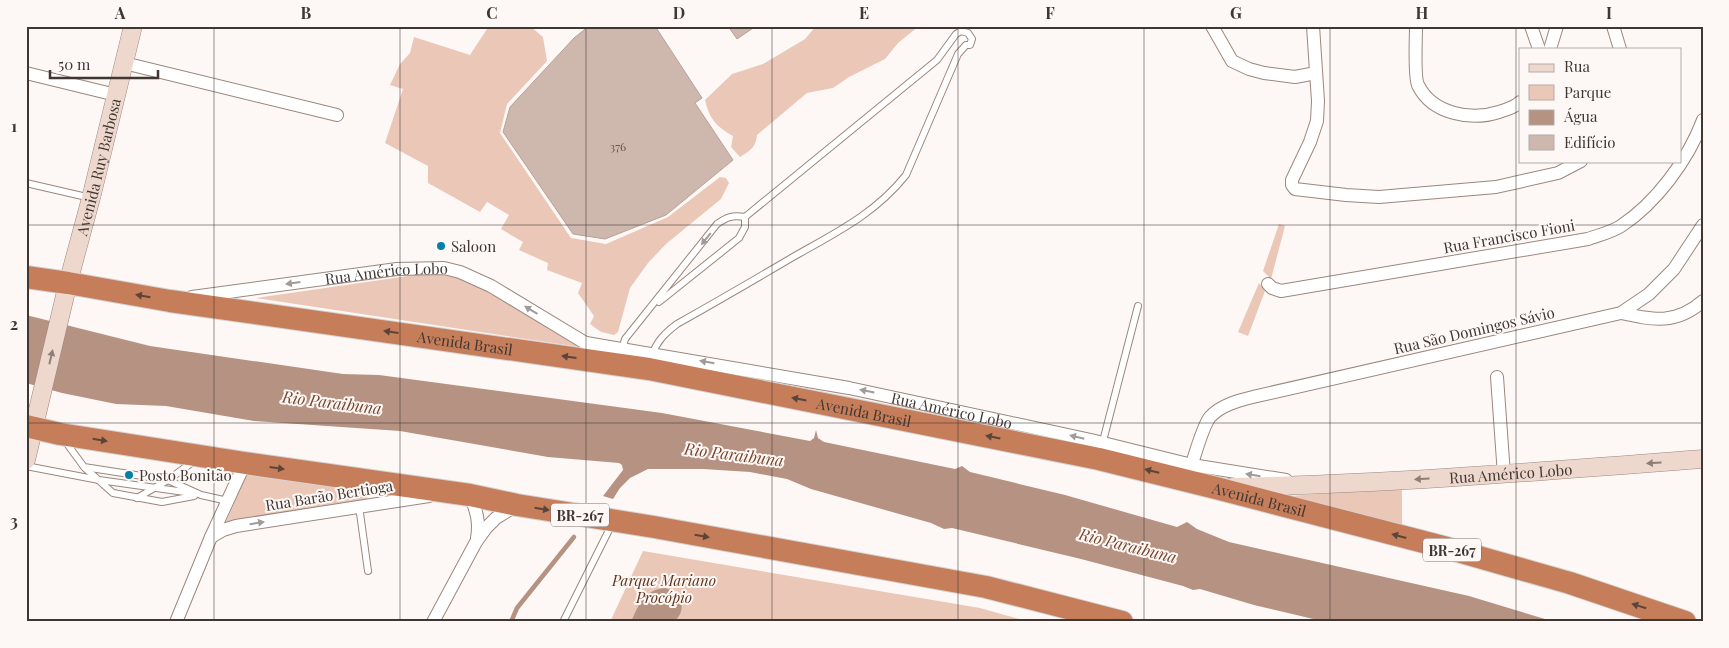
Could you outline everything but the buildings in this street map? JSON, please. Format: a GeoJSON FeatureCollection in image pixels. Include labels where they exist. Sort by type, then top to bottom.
{"type":"FeatureCollection","features":[{"type":"Feature","properties":{"kind":"highway","name":"Avenida Brasil"},"geometry":{"type":"LineString","coordinates":[[26,277],[170,301],[621,359],[650,361],[1101,451],[1189,472],[1216,488],[1570,583],[1685,622]]}},
{"type":"Feature","properties":{"kind":"highway","name":"BR-267"},"geometry":{"type":"LineString","coordinates":[[30,427],[60,434],[245,463],[462,494],[986,587],[1122,622]]}},
{"type":"Feature","properties":{"kind":"main road","name":"Avenida Ruy Barbosa"},"geometry":{"type":"LineString","coordinates":[[30,427],[40,405],[68,283],[133,26]]}},
{"type":"Feature","properties":{"kind":"main road"},"geometry":{"type":"LineString","coordinates":[[26,460],[30,427]]}},
{"type":"Feature","properties":{"kind":"main road","name":"Rua Américo Lobo"},"geometry":{"type":"LineString","coordinates":[[1216,488],[1318,485],[1504,474],[1703,459]]}},
{"type":"Feature","properties":{"kind":"street"},"geometry":{"type":"LineString","coordinates":[[1212,26],[1232,61],[1249,69],[1295,77],[1316,73]]}},
{"type":"Feature","properties":{"kind":"street"},"geometry":{"type":"LineString","coordinates":[[1313,26],[1317,121],[1310,142],[1292,180],[1292,185],[1295,189],[1346,195],[1379,196],[1496,187],[1558,173],[1579,162]]}},
{"type":"Feature","properties":{"kind":"street"},"geometry":{"type":"LineString","coordinates":[[1416,26],[1417,83],[1428,99],[1445,110],[1462,116],[1490,115],[1516,106],[1519,103]]}},
{"type":"Feature","properties":{"kind":"street"},"geometry":{"type":"LineString","coordinates":[[1531,26],[1539,48]]}},
{"type":"Feature","properties":{"kind":"street"},"geometry":{"type":"LineString","coordinates":[[1550,48],[1557,26]]}},
{"type":"Feature","properties":{"kind":"street"},"geometry":{"type":"LineString","coordinates":[[1612,26],[1620,48]]}},
{"type":"Feature","properties":{"kind":"street"},"geometry":{"type":"LineString","coordinates":[[124,63],[337,115]]}},
{"type":"Feature","properties":{"kind":"street"},"geometry":{"type":"LineString","coordinates":[[26,73],[116,95]]}},
{"type":"Feature","properties":{"kind":"street","name":"Rua Francisco Fioni"},"geometry":{"type":"LineString","coordinates":[[1682,160],[1697,136],[1703,120]]}},
{"type":"Feature","properties":{"kind":"street","name":"Rua Francisco Fioni"},"geometry":{"type":"LineString","coordinates":[[1268,284],[1281,292],[1588,239],[1619,227],[1647,207],[1681,162]]}},
{"type":"Feature","properties":{"kind":"street","name":"Rua São Domingos Sávio"},"geometry":{"type":"LineString","coordinates":[[1189,472],[1207,422],[1217,411],[1237,401],[1621,313],[1649,294],[1674,269],[1703,225]]}},
{"type":"Feature","properties":{"kind":"street","name":"Rua Américo Lobo"},"geometry":{"type":"LineString","coordinates":[[170,301],[398,269],[444,268],[460,272],[491,286],[586,343],[621,359]]}},
{"type":"Feature","properties":{"kind":"street"},"geometry":{"type":"LineString","coordinates":[[1621,313],[1652,320],[1673,318],[1696,308],[1703,301]]}},
{"type":"Feature","properties":{"kind":"street"},"geometry":{"type":"LineString","coordinates":[[1497,377],[1504,474]]}},
{"type":"Feature","properties":{"kind":"street"},"geometry":{"type":"LineString","coordinates":[[176,622],[211,537],[245,463]]}},
{"type":"Feature","properties":{"kind":"street","name":"Rua Américo Lobo"},"geometry":{"type":"LineString","coordinates":[[1189,472],[1318,485]]}},
{"type":"Feature","properties":{"kind":"street"},"geometry":{"type":"LineString","coordinates":[[462,494],[478,516],[479,526],[476,542]]}},
{"type":"Feature","properties":{"kind":"street","name":"Rua Barão Bertioga"},"geometry":{"type":"LineString","coordinates":[[211,537],[223,530],[236,526],[359,506],[462,494]]}},
{"type":"Feature","properties":{"kind":"street"},"geometry":{"type":"LineString","coordinates":[[433,622],[476,542],[486,528],[496,518],[517,505]]}},
{"type":"Feature","properties":{"kind":"lane"},"geometry":{"type":"LineString","coordinates":[[621,359],[625,339],[717,224],[727,217],[745,217],[937,60],[956,34],[961,31],[968,33],[972,39],[970,45],[966,46],[958,54],[906,175],[892,192],[874,208],[846,227],[677,324],[662,336],[650,361]]}},
{"type":"Feature","properties":{"kind":"lane"},"geometry":{"type":"LineString","coordinates":[[26,183],[91,198]]}},
{"type":"Feature","properties":{"kind":"lane"},"geometry":{"type":"LineString","coordinates":[[650,309],[735,242],[745,227],[745,217]]}},
{"type":"Feature","properties":{"kind":"lane"},"geometry":{"type":"LineString","coordinates":[[1101,451],[1138,306]]}},
{"type":"Feature","properties":{"kind":"lane"},"geometry":{"type":"LineString","coordinates":[[60,434],[84,468],[113,493],[162,502],[200,494]]}},
{"type":"Feature","properties":{"kind":"lane"},"geometry":{"type":"LineString","coordinates":[[137,498],[168,480],[200,456]]}},
{"type":"Feature","properties":{"kind":"lane"},"geometry":{"type":"LineString","coordinates":[[26,466],[99,480],[200,494],[228,501]]}},
{"type":"Feature","properties":{"kind":"lane"},"geometry":{"type":"LineString","coordinates":[[84,468],[168,480],[200,494]]}},
{"type":"Feature","properties":{"kind":"lane"},"geometry":{"type":"LineString","coordinates":[[359,506],[368,571]]}},
{"type":"Feature","properties":{"kind":"lane"},"geometry":{"type":"LineString","coordinates":[[562,622],[613,521]]}},
{"type":"Feature","properties":{"kind":"green space"},"geometry":{"type":"Polygon","coordinates":[[[489,26],[530,26],[543,37],[547,61],[507,104],[500,133],[571,238],[606,244],[668,217],[720,177],[726,178],[729,183],[721,199],[666,244],[648,263],[630,288],[618,332],[614,335],[601,332],[590,324],[594,316],[578,293],[582,283],[547,270],[548,263],[519,250],[523,242],[501,229],[509,215],[487,202],[480,212],[428,183],[428,166],[385,143],[403,89],[390,85],[400,64],[410,53],[414,37],[470,55],[489,26]]]}},
{"type":"Feature","properties":{"kind":"green space"},"geometry":{"type":"Polygon","coordinates":[[[816,26],[919,26],[898,43],[885,59],[849,77],[833,88],[807,93],[757,135],[752,148],[740,157],[731,147],[733,136],[714,122],[705,100],[732,74],[763,64],[805,39],[816,26]]]}},
{"type":"Feature","properties":{"kind":"green space"},"geometry":{"type":"Polygon","coordinates":[[[1279,224],[1285,226],[1271,279],[1263,271],[1279,224]]]}},
{"type":"Feature","properties":{"kind":"green space"},"geometry":{"type":"Polygon","coordinates":[[[434,273],[463,279],[482,287],[586,348],[256,298],[415,275],[434,273]]]}},
{"type":"Feature","properties":{"kind":"green space"},"geometry":{"type":"Polygon","coordinates":[[[1259,283],[1265,291],[1248,336],[1238,332],[1259,283]]]}},
{"type":"Feature","properties":{"kind":"green space"},"geometry":{"type":"Polygon","coordinates":[[[248,472],[368,490],[367,500],[226,522],[248,472]]]}},
{"type":"Feature","properties":{"kind":"green space"},"geometry":{"type":"Polygon","coordinates":[[[1402,488],[1402,530],[1275,497],[1402,488]]]}},
{"type":"Feature","properties":{"kind":"green space","name":"Parque Mariano Procópio"},"geometry":{"type":"Polygon","coordinates":[[[643,551],[980,608],[1030,622],[610,622],[643,551]]]}},
{"type":"Feature","properties":{"kind":"water","name":"Rio Paraibuna"},"geometry":{"type":"Polygon","coordinates":[[[26,315],[150,346],[343,374],[379,375],[662,413],[810,441],[814,438],[816,430],[818,438],[824,442],[955,469],[962,466],[970,472],[1065,495],[1177,527],[1187,522],[1197,529],[1229,542],[1469,596],[1555,622],[1326,622],[1254,605],[1200,589],[1193,590],[1081,559],[952,528],[944,529],[931,523],[811,489],[787,479],[750,472],[703,469],[648,469],[630,478],[613,499],[603,496],[623,470],[622,465],[619,463],[548,457],[400,431],[254,421],[166,406],[116,404],[62,393],[26,383],[26,315]]]}},
{"type":"Feature","properties":{"kind":"water"},"geometry":{"type":"Polygon","coordinates":[[[665,588],[676,594],[681,602],[681,612],[674,622],[631,622],[647,595],[658,589],[665,588]]]}},
{"type":"Feature","properties":{"kind":"waterway"},"geometry":{"type":"LineString","coordinates":[[511,622],[517,608],[574,537]]}},
{"type":"Feature","properties":{"kind":"place","name":"Saloon"},"geometry":{"type":"Point","coordinates":[441,246]}},
{"type":"Feature","properties":{"kind":"place","name":"Posto Bonitão"},"geometry":{"type":"Point","coordinates":[129,475]}}]}
